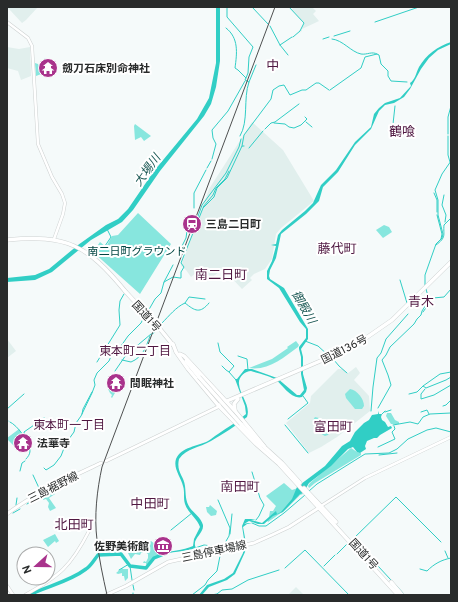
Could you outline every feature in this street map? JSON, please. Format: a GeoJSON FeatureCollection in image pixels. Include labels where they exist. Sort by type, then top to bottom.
{"type":"FeatureCollection","features":[{"type":"Feature","properties":{"kind":"highway","name":"国道1号"},"geometry":{"type":"LineString","coordinates":[[7,240],[38,238],[54,239],[85,251],[101,264],[173,344],[199,378],[274,459]]}},
{"type":"Feature","properties":{"kind":"highway","name":"国道136号"},"geometry":{"type":"LineString","coordinates":[[219,406],[344,354],[383,329],[400,316],[451,264]]}},
{"type":"Feature","properties":{"kind":"highway"},"geometry":{"type":"LineString","coordinates":[[173,344],[176,352],[188,369],[219,406],[256,444],[274,459],[300,485]]}},
{"type":"Feature","properties":{"kind":"highway"},"geometry":{"type":"LineString","coordinates":[[180,354],[184,356],[235,411],[267,448]]}},
{"type":"Feature","properties":{"kind":"highway","name":"国道136号"},"geometry":{"type":"LineString","coordinates":[[226,402],[238,399],[278,381]]}},
{"type":"Feature","properties":{"kind":"highway"},"geometry":{"type":"LineString","coordinates":[[235,411],[234,404],[238,399]]}},
{"type":"Feature","properties":{"kind":"highway","name":"国道1号"},"geometry":{"type":"LineString","coordinates":[[260,444],[267,448],[282,463],[305,491],[402,595]]}},
{"type":"Feature","properties":{"kind":"highway","name":"国道1号"},"geometry":{"type":"LineString","coordinates":[[320,507],[398,595]]}},
{"type":"Feature","properties":{"kind":"main road"},"geometry":{"type":"LineString","coordinates":[[7,22],[28,38],[32,46],[38,144],[65,203],[54,239]]}},
{"type":"Feature","properties":{"kind":"main road"},"geometry":{"type":"LineString","coordinates":[[106,461],[219,406]]}},
{"type":"Feature","properties":{"kind":"main road"},"geometry":{"type":"LineString","coordinates":[[320,507],[365,478],[451,437]]}},
{"type":"Feature","properties":{"kind":"main road","name":"三島裾野線"},"geometry":{"type":"LineString","coordinates":[[7,514],[22,503],[53,486],[101,463]]}},
{"type":"Feature","properties":{"kind":"main road","name":"三島停車場線"},"geometry":{"type":"LineString","coordinates":[[106,595],[126,586],[168,562],[254,543],[289,527],[320,507]]}},
{"type":"Feature","properties":{"kind":"main road"},"geometry":{"type":"LineString","coordinates":[[25,595],[46,584],[65,568],[76,554],[89,531]]}},
{"type":"Feature","properties":{"kind":"main road"},"geometry":{"type":"LineString","coordinates":[[7,586],[13,595]]}},
{"type":"Feature","properties":{"kind":"shaded area"},"geometry":{"type":"Polygon","coordinates":[[[7,7],[38,7],[22,23],[9,9],[7,10],[7,7]]]}},
{"type":"Feature","properties":{"kind":"shaded area"},"geometry":{"type":"Polygon","coordinates":[[[216,7],[220,7],[220,61],[216,87],[211,104],[204,116],[160,171],[133,210],[122,222],[91,240],[52,272],[35,280],[7,282],[7,278],[35,275],[49,269],[78,245],[106,225],[118,219],[128,209],[154,171],[197,119],[209,98],[216,63],[216,7]]]}},
{"type":"Feature","properties":{"kind":"shaded area"},"geometry":{"type":"Polygon","coordinates":[[[293,7],[312,7],[316,11],[313,14],[319,21],[302,29],[302,31],[295,36],[301,31],[304,23],[292,10],[293,7]]]}},
{"type":"Feature","properties":{"kind":"shaded area"},"geometry":{"type":"Polygon","coordinates":[[[451,42],[451,44],[438,50],[429,58],[404,97],[394,103],[385,105],[379,111],[371,129],[355,145],[338,172],[323,187],[319,201],[306,214],[281,234],[276,258],[270,270],[269,276],[270,279],[284,288],[308,329],[308,339],[301,349],[303,357],[303,374],[307,388],[306,392],[302,397],[294,396],[271,377],[251,371],[242,375],[239,384],[241,393],[248,408],[247,417],[211,441],[189,450],[179,459],[179,471],[184,483],[187,503],[201,520],[203,525],[202,531],[195,542],[196,548],[160,556],[164,553],[193,546],[194,539],[200,527],[185,504],[184,488],[175,463],[176,459],[178,455],[186,449],[204,443],[246,414],[245,406],[235,379],[237,379],[245,369],[252,369],[277,378],[297,395],[300,395],[304,390],[299,347],[306,338],[306,329],[279,288],[267,279],[267,271],[272,261],[276,246],[271,245],[276,244],[278,235],[282,230],[313,203],[321,185],[336,170],[355,142],[371,127],[374,114],[379,108],[385,103],[400,98],[411,86],[410,83],[425,59],[437,49],[451,42]]]}},
{"type":"Feature","properties":{"kind":"shaded area"},"geometry":{"type":"Polygon","coordinates":[[[7,47],[19,49],[30,47],[31,76],[21,80],[18,71],[7,68],[7,47]]]}},
{"type":"Feature","properties":{"kind":"shaded area"},"geometry":{"type":"Polygon","coordinates":[[[252,122],[283,150],[314,201],[281,228],[276,234],[272,259],[265,269],[254,274],[250,278],[252,280],[242,289],[223,269],[211,278],[203,267],[191,277],[181,266],[209,189],[252,122]]]}},
{"type":"Feature","properties":{"kind":"shaded area"},"geometry":{"type":"Polygon","coordinates":[[[7,339],[16,351],[7,358],[7,339]]]}},
{"type":"Feature","properties":{"kind":"shaded area"},"geometry":{"type":"Polygon","coordinates":[[[356,367],[360,373],[354,380],[369,396],[370,411],[337,437],[309,453],[286,423],[310,403],[311,396],[338,369],[343,369],[347,374],[356,367]]]}},
{"type":"Feature","properties":{"kind":"shaded area"},"geometry":{"type":"Polygon","coordinates":[[[378,411],[379,414],[382,414],[382,420],[388,427],[391,426],[392,428],[377,438],[367,441],[365,446],[366,449],[360,453],[353,447],[348,449],[331,466],[309,483],[303,493],[300,494],[283,512],[273,516],[264,524],[249,521],[244,524],[252,523],[243,527],[246,543],[245,552],[235,574],[227,580],[209,587],[202,595],[199,595],[207,585],[224,579],[233,573],[243,553],[244,539],[242,526],[245,519],[256,519],[251,520],[262,523],[276,511],[277,514],[281,512],[292,499],[297,487],[325,466],[342,446],[350,441],[355,432],[369,420],[372,415],[378,414],[378,411]]]}},
{"type":"Feature","properties":{"kind":"shaded area"},"geometry":{"type":"Polygon","coordinates":[[[296,587],[304,595],[288,595],[296,587]]]}},
{"type":"Feature","properties":{"kind":"green space"},"geometry":{"type":"Polygon","coordinates":[[[45,58],[47,61],[51,62],[55,71],[50,76],[47,76],[44,73],[36,76],[35,63],[38,64],[41,69],[45,58]]]}},
{"type":"Feature","properties":{"kind":"green space"},"geometry":{"type":"Polygon","coordinates":[[[135,124],[151,136],[144,141],[141,137],[135,140],[135,124]]]}},
{"type":"Feature","properties":{"kind":"green space","name":"南二日町グラウンド"},"geometry":{"type":"Polygon","coordinates":[[[138,213],[171,244],[140,294],[93,252],[100,242],[106,247],[112,236],[118,235],[138,213]]]}},
{"type":"Feature","properties":{"kind":"green space"},"geometry":{"type":"Polygon","coordinates":[[[384,225],[389,227],[392,232],[383,238],[376,230],[384,225]]]}},
{"type":"Feature","properties":{"kind":"green space"},"geometry":{"type":"Polygon","coordinates":[[[296,341],[299,345],[298,347],[275,363],[263,368],[249,368],[272,359],[296,341]]]}},
{"type":"Feature","properties":{"kind":"green space"},"geometry":{"type":"Polygon","coordinates":[[[116,374],[122,381],[112,398],[112,395],[108,389],[111,385],[117,383],[116,380],[112,380],[111,378],[116,374]]]}},
{"type":"Feature","properties":{"kind":"green space"},"geometry":{"type":"Polygon","coordinates":[[[350,389],[358,393],[364,403],[362,409],[355,409],[346,398],[345,394],[350,389]]]}},
{"type":"Feature","properties":{"kind":"green space"},"geometry":{"type":"Polygon","coordinates":[[[387,413],[391,413],[399,424],[391,424],[386,416],[387,413]]]}},
{"type":"Feature","properties":{"kind":"green space"},"geometry":{"type":"Polygon","coordinates":[[[315,417],[319,418],[329,429],[330,432],[328,435],[325,436],[317,430],[313,422],[315,417]]]}},
{"type":"Feature","properties":{"kind":"green space"},"geometry":{"type":"Polygon","coordinates":[[[19,429],[24,438],[19,441],[15,447],[7,438],[19,429]]]}},
{"type":"Feature","properties":{"kind":"green space"},"geometry":{"type":"Polygon","coordinates":[[[351,448],[361,453],[361,455],[309,488],[308,486],[310,483],[351,448]]]}},
{"type":"Feature","properties":{"kind":"green space"},"geometry":{"type":"Polygon","coordinates":[[[284,483],[292,490],[298,488],[303,494],[300,495],[285,510],[268,522],[267,520],[270,511],[273,511],[276,506],[266,496],[284,483]]]}},
{"type":"Feature","properties":{"kind":"green space"},"geometry":{"type":"Polygon","coordinates":[[[52,490],[55,494],[49,498],[56,508],[50,511],[48,507],[49,503],[46,499],[43,500],[41,496],[52,490]]]}},
{"type":"Feature","properties":{"kind":"green space"},"geometry":{"type":"Polygon","coordinates":[[[210,505],[217,511],[216,515],[211,516],[207,512],[206,507],[209,507],[210,505]]]}},
{"type":"Feature","properties":{"kind":"green space"},"geometry":{"type":"Polygon","coordinates":[[[55,534],[59,541],[56,543],[55,541],[47,546],[43,540],[55,534]]]}},
{"type":"Feature","properties":{"kind":"green space"},"geometry":{"type":"Polygon","coordinates":[[[151,541],[155,544],[159,555],[146,565],[146,563],[143,563],[144,561],[146,562],[148,554],[145,552],[141,553],[140,555],[135,554],[131,559],[128,550],[134,552],[136,547],[140,547],[151,541]]]}},
{"type":"Feature","properties":{"kind":"green space"},"geometry":{"type":"Polygon","coordinates":[[[122,568],[128,569],[128,578],[125,581],[122,573],[116,573],[122,568]]]}},
{"type":"Feature","properties":{"kind":"waterway"},"geometry":{"type":"LineString","coordinates":[[227,7],[227,17],[253,47],[249,57],[248,73],[246,78]]}},
{"type":"Feature","properties":{"kind":"waterway"},"geometry":{"type":"LineString","coordinates":[[252,7],[268,24]]}},
{"type":"Feature","properties":{"kind":"waterway"},"geometry":{"type":"LineString","coordinates":[[289,7],[304,23],[300,31],[293,37]]}},
{"type":"Feature","properties":{"kind":"waterway"},"geometry":{"type":"LineString","coordinates":[[375,22],[419,7]]}},
{"type":"Feature","properties":{"kind":"waterway"},"geometry":{"type":"LineString","coordinates":[[270,26],[280,45],[288,55]]}},
{"type":"Feature","properties":{"kind":"waterway"},"geometry":{"type":"LineString","coordinates":[[226,28],[233,36],[235,41],[235,68],[246,78],[245,80],[249,82],[246,96],[244,124],[240,136]]}},
{"type":"Feature","properties":{"kind":"waterway"},"geometry":{"type":"LineString","coordinates":[[334,36],[350,31]]}},
{"type":"Feature","properties":{"kind":"waterway"},"geometry":{"type":"LineString","coordinates":[[280,45],[292,37]]}},
{"type":"Feature","properties":{"kind":"waterway"},"geometry":{"type":"LineString","coordinates":[[323,39],[329,37]]}},
{"type":"Feature","properties":{"kind":"waterway"},"geometry":{"type":"LineString","coordinates":[[332,39],[340,41],[357,53],[377,54]]}},
{"type":"Feature","properties":{"kind":"waterway"},"geometry":{"type":"LineString","coordinates":[[330,90],[361,68],[365,57],[377,54],[379,55],[381,64],[388,71],[388,76],[391,81],[407,82]]}},
{"type":"Feature","properties":{"kind":"waterway"},"geometry":{"type":"LineString","coordinates":[[249,82],[256,65]]}},
{"type":"Feature","properties":{"kind":"waterway"},"geometry":{"type":"LineString","coordinates":[[212,159],[216,144],[213,138],[212,130],[228,111],[245,81]]}},
{"type":"Feature","properties":{"kind":"waterway"},"geometry":{"type":"LineString","coordinates":[[242,146],[244,135],[271,99],[273,90],[279,86],[284,85],[290,95],[306,90],[316,83],[319,83],[329,90]]}},
{"type":"Feature","properties":{"kind":"waterway"},"geometry":{"type":"LineString","coordinates":[[265,129],[271,123],[275,122],[299,104]]}},
{"type":"Feature","properties":{"kind":"waterway"},"geometry":{"type":"LineString","coordinates":[[393,124],[395,106]]}},
{"type":"Feature","properties":{"kind":"waterway"},"geometry":{"type":"LineString","coordinates":[[448,134],[448,117],[451,106]]}},
{"type":"Feature","properties":{"kind":"waterway"},"geometry":{"type":"LineString","coordinates":[[274,123],[285,124],[294,128],[301,125],[307,119],[305,117]]}},
{"type":"Feature","properties":{"kind":"waterway"},"geometry":{"type":"LineString","coordinates":[[306,122],[312,127]]}},
{"type":"Feature","properties":{"kind":"waterway"},"geometry":{"type":"LineString","coordinates":[[390,130],[394,126]]}},
{"type":"Feature","properties":{"kind":"waterway"},"geometry":{"type":"LineString","coordinates":[[249,148],[263,131]]}},
{"type":"Feature","properties":{"kind":"waterway"},"geometry":{"type":"LineString","coordinates":[[448,136],[448,155],[450,162]]}},
{"type":"Feature","properties":{"kind":"waterway"},"geometry":{"type":"LineString","coordinates":[[196,222],[202,205],[226,173],[239,147],[241,139]]}},
{"type":"Feature","properties":{"kind":"waterway"},"geometry":{"type":"LineString","coordinates":[[147,313],[155,299],[161,293],[164,282],[173,277],[181,278],[181,272],[184,267],[181,263],[203,208],[214,197],[217,188],[227,178],[242,146],[244,146]]}},
{"type":"Feature","properties":{"kind":"waterway"},"geometry":{"type":"LineString","coordinates":[[207,168],[211,161]]}},
{"type":"Feature","properties":{"kind":"waterway"},"geometry":{"type":"LineString","coordinates":[[425,286],[425,275],[436,244],[442,238],[443,234],[438,215],[438,200],[435,190],[442,174],[451,161]]}},
{"type":"Feature","properties":{"kind":"waterway"},"geometry":{"type":"LineString","coordinates":[[194,208],[194,193],[206,170]]}},
{"type":"Feature","properties":{"kind":"waterway"},"geometry":{"type":"LineString","coordinates":[[203,207],[213,195],[216,188],[225,179],[229,171]]}},
{"type":"Feature","properties":{"kind":"waterway"},"geometry":{"type":"LineString","coordinates":[[434,193],[437,200],[437,212]]}},
{"type":"Feature","properties":{"kind":"waterway"},"geometry":{"type":"LineString","coordinates":[[444,195],[442,205],[446,215],[445,222]]}},
{"type":"Feature","properties":{"kind":"waterway"},"geometry":{"type":"LineString","coordinates":[[437,215],[442,234],[441,239]]}},
{"type":"Feature","properties":{"kind":"waterway"},"geometry":{"type":"LineString","coordinates":[[436,245],[443,238],[444,225],[451,218]]}},
{"type":"Feature","properties":{"kind":"waterway"},"geometry":{"type":"LineString","coordinates":[[105,246],[111,237],[107,229]]}},
{"type":"Feature","properties":{"kind":"waterway"},"geometry":{"type":"LineString","coordinates":[[178,254],[186,238],[187,231]]}},
{"type":"Feature","properties":{"kind":"waterway"},"geometry":{"type":"LineString","coordinates":[[164,282],[173,265]]}},
{"type":"Feature","properties":{"kind":"waterway"},"geometry":{"type":"LineString","coordinates":[[400,280],[407,303]]}},
{"type":"Feature","properties":{"kind":"waterway"},"geometry":{"type":"LineString","coordinates":[[378,408],[391,385],[382,360],[390,347],[414,324],[421,315],[429,300],[426,289]]}},
{"type":"Feature","properties":{"kind":"waterway"},"geometry":{"type":"LineString","coordinates":[[423,312],[433,298],[444,297],[451,289]]}},
{"type":"Feature","properties":{"kind":"waterway"},"geometry":{"type":"LineString","coordinates":[[97,362],[120,325],[120,301],[124,294]]}},
{"type":"Feature","properties":{"kind":"waterway"},"geometry":{"type":"LineString","coordinates":[[185,303],[189,297],[205,299]]}},
{"type":"Feature","properties":{"kind":"waterway"},"geometry":{"type":"LineString","coordinates":[[162,323],[176,309],[185,303],[197,310],[203,309],[209,303]]}},
{"type":"Feature","properties":{"kind":"waterway"},"geometry":{"type":"LineString","coordinates":[[371,411],[377,358],[381,353],[386,339],[408,314]]}},
{"type":"Feature","properties":{"kind":"waterway"},"geometry":{"type":"LineString","coordinates":[[44,468],[46,470],[54,465],[61,456],[66,443],[74,432],[76,423],[92,393],[95,385],[94,380],[97,373],[109,361],[112,354],[141,323],[145,315]]}},
{"type":"Feature","properties":{"kind":"waterway"},"geometry":{"type":"LineString","coordinates":[[115,371],[126,355],[151,334]]}},
{"type":"Feature","properties":{"kind":"waterway"},"geometry":{"type":"LineString","coordinates":[[122,360],[131,362],[135,360],[145,348],[150,336]]}},
{"type":"Feature","properties":{"kind":"waterway"},"geometry":{"type":"LineString","coordinates":[[305,341],[318,346],[329,356]]}},
{"type":"Feature","properties":{"kind":"waterway"},"geometry":{"type":"LineString","coordinates":[[218,343],[220,352],[234,366],[229,372],[236,380]]}},
{"type":"Feature","properties":{"kind":"waterway"},"geometry":{"type":"LineString","coordinates":[[238,356],[247,359],[248,370]]}},
{"type":"Feature","properties":{"kind":"waterway"},"geometry":{"type":"LineString","coordinates":[[334,360],[347,373]]}},
{"type":"Feature","properties":{"kind":"waterway"},"geometry":{"type":"LineString","coordinates":[[222,366],[229,372]]}},
{"type":"Feature","properties":{"kind":"waterway"},"geometry":{"type":"LineString","coordinates":[[423,386],[440,374],[451,372]]}},
{"type":"Feature","properties":{"kind":"waterway"},"geometry":{"type":"LineString","coordinates":[[409,394],[417,392],[423,386],[426,388],[451,377]]}},
{"type":"Feature","properties":{"kind":"waterway"},"geometry":{"type":"LineString","coordinates":[[425,389],[421,394],[421,399],[434,395],[451,385]]}},
{"type":"Feature","properties":{"kind":"waterway"},"geometry":{"type":"LineString","coordinates":[[82,414],[92,392]]}},
{"type":"Feature","properties":{"kind":"waterway"},"geometry":{"type":"LineString","coordinates":[[7,409],[24,394]]}},
{"type":"Feature","properties":{"kind":"waterway"},"geometry":{"type":"LineString","coordinates":[[288,419],[308,403],[303,396]]}},
{"type":"Feature","properties":{"kind":"waterway"},"geometry":{"type":"LineString","coordinates":[[443,406],[451,400]]}},
{"type":"Feature","properties":{"kind":"waterway"},"geometry":{"type":"LineString","coordinates":[[385,412],[391,410]]}},
{"type":"Feature","properties":{"kind":"waterway"},"geometry":{"type":"LineString","coordinates":[[421,412],[427,410],[429,414]]}},
{"type":"Feature","properties":{"kind":"waterway"},"geometry":{"type":"LineString","coordinates":[[382,414],[385,411]]}},
{"type":"Feature","properties":{"kind":"waterway"},"geometry":{"type":"LineString","coordinates":[[393,425],[410,422],[418,424],[423,417],[430,414],[451,413]]}},
{"type":"Feature","properties":{"kind":"waterway"},"geometry":{"type":"LineString","coordinates":[[25,437],[24,432],[44,418]]}},
{"type":"Feature","properties":{"kind":"waterway"},"geometry":{"type":"LineString","coordinates":[[10,422],[19,430],[28,443],[30,452],[26,459]]}},
{"type":"Feature","properties":{"kind":"waterway"},"geometry":{"type":"LineString","coordinates":[[285,425],[308,453]]}},
{"type":"Feature","properties":{"kind":"waterway"},"geometry":{"type":"LineString","coordinates":[[378,447],[395,439],[392,432],[395,429],[394,426]]}},
{"type":"Feature","properties":{"kind":"waterway"},"geometry":{"type":"LineString","coordinates":[[309,491],[317,484],[365,454],[389,453],[397,449],[408,439],[427,430],[436,428],[451,432]]}},
{"type":"Feature","properties":{"kind":"waterway"},"geometry":{"type":"LineString","coordinates":[[379,455],[397,453]]}},
{"type":"Feature","properties":{"kind":"waterway"},"geometry":{"type":"LineString","coordinates":[[20,471],[22,463],[25,461]]}},
{"type":"Feature","properties":{"kind":"waterway"},"geometry":{"type":"LineString","coordinates":[[252,472],[260,498],[264,505],[256,520]]}},
{"type":"Feature","properties":{"kind":"waterway"},"geometry":{"type":"LineString","coordinates":[[33,475],[39,488],[37,492]]}},
{"type":"Feature","properties":{"kind":"waterway"},"geometry":{"type":"LineString","coordinates":[[252,523],[259,526],[266,526],[305,495]]}},
{"type":"Feature","properties":{"kind":"waterway"},"geometry":{"type":"LineString","coordinates":[[27,504],[38,497]]}},
{"type":"Feature","properties":{"kind":"waterway"},"geometry":{"type":"LineString","coordinates":[[403,593],[353,539],[396,497],[441,542]]}},
{"type":"Feature","properties":{"kind":"waterway"},"geometry":{"type":"LineString","coordinates":[[16,505],[17,498]]}},
{"type":"Feature","properties":{"kind":"waterway"},"geometry":{"type":"LineString","coordinates":[[218,500],[230,528],[229,536],[222,548]]}},
{"type":"Feature","properties":{"kind":"waterway"},"geometry":{"type":"LineString","coordinates":[[13,513],[20,509]]}},
{"type":"Feature","properties":{"kind":"waterway"},"geometry":{"type":"LineString","coordinates":[[171,530],[192,513]]}},
{"type":"Feature","properties":{"kind":"waterway"},"geometry":{"type":"LineString","coordinates":[[230,534],[232,514]]}},
{"type":"Feature","properties":{"kind":"waterway"},"geometry":{"type":"LineString","coordinates":[[337,554],[348,543]]}},
{"type":"Feature","properties":{"kind":"waterway"},"geometry":{"type":"LineString","coordinates":[[195,548],[204,545],[219,547]]}},
{"type":"Feature","properties":{"kind":"waterway"},"geometry":{"type":"LineString","coordinates":[[285,568],[305,550],[349,595]]}},
{"type":"Feature","properties":{"kind":"waterway"},"geometry":{"type":"LineString","coordinates":[[192,595],[205,585],[217,571],[221,551]]}},
{"type":"Feature","properties":{"kind":"waterway"},"geometry":{"type":"LineString","coordinates":[[445,551],[448,558]]}},
{"type":"Feature","properties":{"kind":"waterway","name":"御殿川"},"geometry":{"type":"LineString","coordinates":[[29,595],[65,581],[79,573],[89,566],[98,555],[121,554],[130,566],[146,568],[154,558],[164,554]]}},
{"type":"Feature","properties":{"kind":"waterway"},"geometry":{"type":"LineString","coordinates":[[324,566],[335,555]]}},
{"type":"Feature","properties":{"kind":"waterway"},"geometry":{"type":"LineString","coordinates":[[420,569],[427,571],[432,566],[451,558]]}},
{"type":"Feature","properties":{"kind":"waterway"},"geometry":{"type":"LineString","coordinates":[[119,570],[129,564]]}},
{"type":"Feature","properties":{"kind":"waterway"},"geometry":{"type":"LineString","coordinates":[[130,566],[132,580]]}},
{"type":"Feature","properties":{"kind":"waterway"},"geometry":{"type":"LineString","coordinates":[[211,595],[217,594],[222,590],[232,589],[248,580],[279,570]]}},
{"type":"Feature","properties":{"kind":"waterway"},"geometry":{"type":"LineString","coordinates":[[133,585],[134,590]]}},
{"type":"Feature","properties":{"kind":"railway"},"geometry":{"type":"LineString","coordinates":[[107,595],[96,531],[96,503],[102,467],[275,7]]}},
{"type":"Feature","properties":{"kind":"place","name":"劔刀石床別命神社"},"geometry":{"type":"Point","coordinates":[48,68]}},
{"type":"Feature","properties":{"kind":"place","name":"三島二日町"},"geometry":{"type":"Point","coordinates":[192,224]}},
{"type":"Feature","properties":{"kind":"place","name":"間眠神社"},"geometry":{"type":"Point","coordinates":[116,383]}},
{"type":"Feature","properties":{"kind":"place","name":"法華寺"},"geometry":{"type":"Point","coordinates":[23,443]}},
{"type":"Feature","properties":{"kind":"place","name":"佐野美術館"},"geometry":{"type":"Point","coordinates":[163,546]}},
{"type":"Feature","properties":{"kind":"district","name":"中"},"geometry":{"type":"Point","coordinates":[273,65]}},
{"type":"Feature","properties":{"kind":"district","name":"鶴喰"},"geometry":{"type":"Point","coordinates":[402,131]}},
{"type":"Feature","properties":{"kind":"district","name":"藤代町"},"geometry":{"type":"Point","coordinates":[337,248]}},
{"type":"Feature","properties":{"kind":"district","name":"南二日町"},"geometry":{"type":"Point","coordinates":[221,274]}},
{"type":"Feature","properties":{"kind":"district","name":"青木"},"geometry":{"type":"Point","coordinates":[421,301]}},
{"type":"Feature","properties":{"kind":"district","name":"東本町二丁目"},"geometry":{"type":"Point","coordinates":[135,351]}},
{"type":"Feature","properties":{"kind":"district","name":"東本町一丁目"},"geometry":{"type":"Point","coordinates":[69,425]}},
{"type":"Feature","properties":{"kind":"district","name":"富田町"},"geometry":{"type":"Point","coordinates":[333,426]}},
{"type":"Feature","properties":{"kind":"district","name":"南田町"},"geometry":{"type":"Point","coordinates":[240,486]}},
{"type":"Feature","properties":{"kind":"district","name":"中田町"},"geometry":{"type":"Point","coordinates":[150,503]}},
{"type":"Feature","properties":{"kind":"district","name":"北田町"},"geometry":{"type":"Point","coordinates":[74,524]}},
{"type":"Feature","properties":{"kind":"water label","name":"大場川"},"geometry":{"type":"Point","coordinates":[147,170]}}]}
